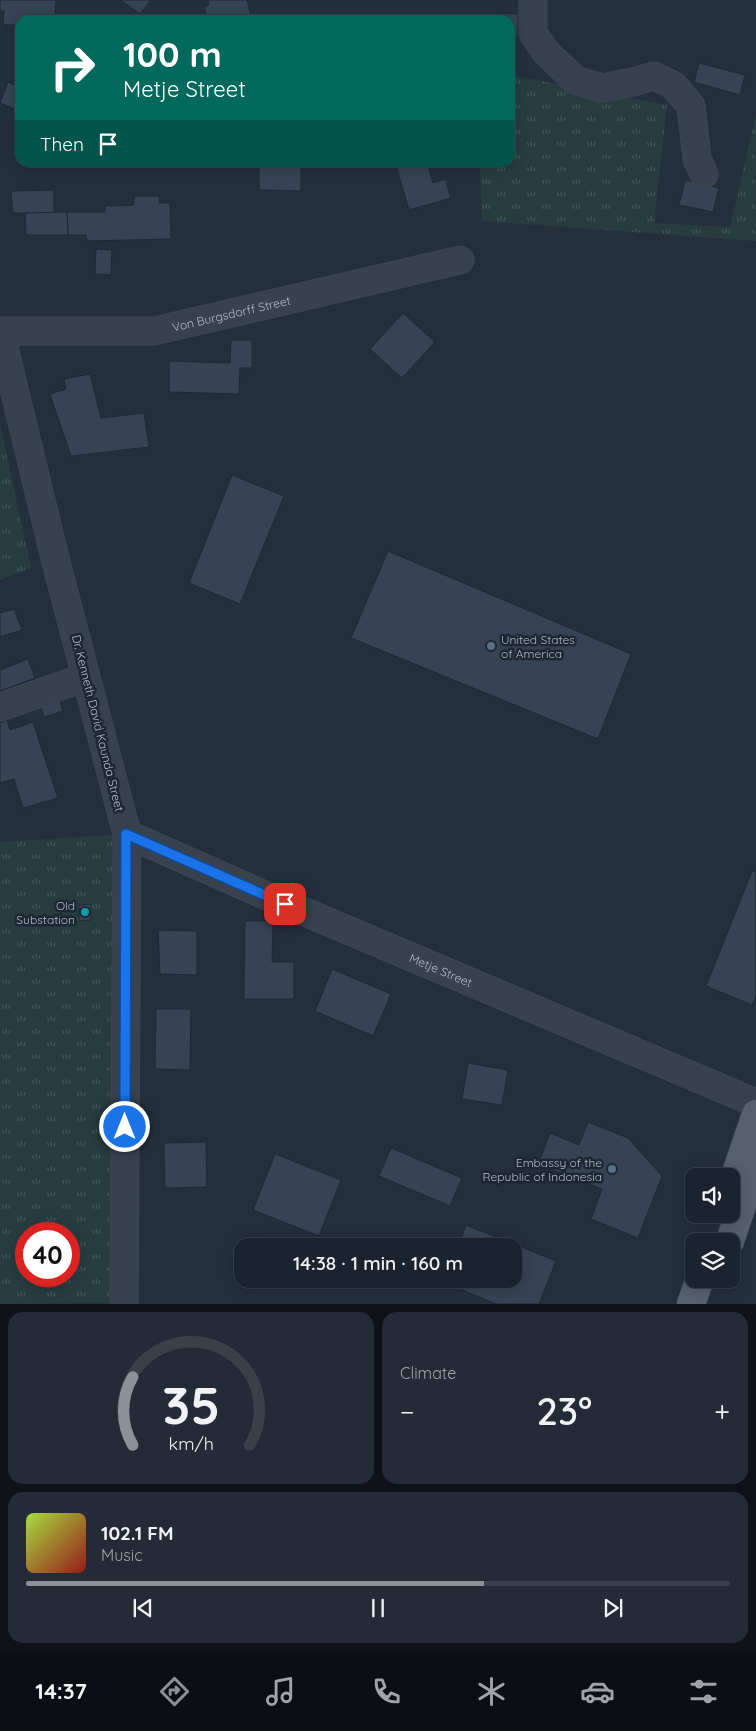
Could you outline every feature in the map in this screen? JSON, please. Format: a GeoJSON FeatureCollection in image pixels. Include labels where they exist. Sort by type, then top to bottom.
{"type":"FeatureCollection","features":[{"type":"Feature","properties":{"kind":"main road"},"geometry":{"type":"LineString","coordinates":[[737,1168],[756,1114]]}},
{"type":"Feature","properties":{"kind":"main road"},"geometry":{"type":"LineString","coordinates":[[733,1233],[756,1164]]}},
{"type":"Feature","properties":{"kind":"main road"},"geometry":{"type":"LineString","coordinates":[[691,1304],[697,1288]]}},
{"type":"Feature","properties":{"kind":"main road"},"geometry":{"type":"LineString","coordinates":[[709,1304],[715,1288]]}},
{"type":"Feature","properties":{"kind":"street"},"geometry":{"type":"LineString","coordinates":[[533,0],[533,33],[546,52],[575,80],[602,88],[654,76],[673,85],[691,106],[697,159],[704,174]]}},
{"type":"Feature","properties":{"kind":"street","name":"Von Burgsdorff Street"},"geometry":{"type":"LineString","coordinates":[[0,331],[154,331],[460,260]]}},
{"type":"Feature","properties":{"kind":"street","name":"Dr. Kenneth David Kaunda Street"},"geometry":{"type":"LineString","coordinates":[[0,331],[126,834],[124,1304]]}},
{"type":"Feature","properties":{"kind":"street"},"geometry":{"type":"LineString","coordinates":[[0,707],[86,677]]}},
{"type":"Feature","properties":{"kind":"street","name":"Metje Street"},"geometry":{"type":"LineString","coordinates":[[126,834],[267,896],[756,1103]]}},
{"type":"Feature","properties":{"kind":"green space"},"geometry":{"type":"Polygon","coordinates":[[[515,76],[667,105],[654,223],[730,227],[756,114],[756,241],[482,221],[480,167],[515,167],[515,76]]]}},
{"type":"Feature","properties":{"kind":"green space"},"geometry":{"type":"Polygon","coordinates":[[[0,423],[31,568],[0,580],[0,423]]]}},
{"type":"Feature","properties":{"kind":"green space"},"geometry":{"type":"Polygon","coordinates":[[[112,835],[111,1303],[0,1304],[0,842],[112,835]]]}},
{"type":"Feature","properties":{"kind":"building"},"geometry":{"type":"Polygon","coordinates":[[[0,0],[56,0],[55,15],[15,15],[15,25],[3,24],[4,11],[0,11],[0,0]]]}},
{"type":"Feature","properties":{"kind":"building"},"geometry":{"type":"Polygon","coordinates":[[[120,0],[151,0],[140,14],[120,0]]]}},
{"type":"Feature","properties":{"kind":"building"},"geometry":{"type":"Polygon","coordinates":[[[208,0],[247,0],[251,15],[206,15],[204,7],[209,5],[208,0]]]}},
{"type":"Feature","properties":{"kind":"building"},"geometry":{"type":"Polygon","coordinates":[[[497,13],[518,14],[518,37],[515,37],[515,15],[497,15],[497,13]]]}},
{"type":"Feature","properties":{"kind":"building"},"geometry":{"type":"Polygon","coordinates":[[[699,63],[745,75],[740,95],[694,82],[699,63]]]}},
{"type":"Feature","properties":{"kind":"building"},"geometry":{"type":"Polygon","coordinates":[[[8,82],[15,85],[15,109],[0,103],[8,82]]]}},
{"type":"Feature","properties":{"kind":"building"},"geometry":{"type":"Polygon","coordinates":[[[259,167],[301,167],[301,191],[259,190],[259,167]]]}},
{"type":"Feature","properties":{"kind":"building"},"geometry":{"type":"Polygon","coordinates":[[[396,167],[428,167],[433,183],[445,179],[451,198],[409,210],[396,167]]]}},
{"type":"Feature","properties":{"kind":"building"},"geometry":{"type":"Polygon","coordinates":[[[685,180],[719,188],[713,212],[679,205],[685,180]]]}},
{"type":"Feature","properties":{"kind":"building"},"geometry":{"type":"Polygon","coordinates":[[[54,190],[54,213],[13,213],[11,191],[54,190]]]}},
{"type":"Feature","properties":{"kind":"building"},"geometry":{"type":"Polygon","coordinates":[[[134,196],[159,196],[159,203],[170,203],[171,239],[87,241],[86,235],[68,235],[67,212],[105,212],[105,206],[134,205],[134,196]]]}},
{"type":"Feature","properties":{"kind":"building"},"geometry":{"type":"Polygon","coordinates":[[[67,212],[68,235],[26,235],[25,213],[67,212]]]}},
{"type":"Feature","properties":{"kind":"building"},"geometry":{"type":"Polygon","coordinates":[[[96,249],[112,250],[111,275],[95,274],[96,249]]]}},
{"type":"Feature","properties":{"kind":"building"},"geometry":{"type":"Polygon","coordinates":[[[403,313],[435,342],[402,378],[370,349],[403,313]]]}},
{"type":"Feature","properties":{"kind":"building"},"geometry":{"type":"Polygon","coordinates":[[[231,340],[252,340],[252,368],[240,368],[239,394],[169,392],[169,361],[230,363],[231,340]]]}},
{"type":"Feature","properties":{"kind":"building"},"geometry":{"type":"Polygon","coordinates":[[[90,374],[101,418],[144,413],[149,447],[71,456],[50,394],[66,389],[64,379],[90,374]]]}},
{"type":"Feature","properties":{"kind":"building"},"geometry":{"type":"Polygon","coordinates":[[[232,475],[284,496],[240,604],[189,583],[232,475]]]}},
{"type":"Feature","properties":{"kind":"building","name":"United States of America"},"geometry":{"type":"Polygon","coordinates":[[[388,551],[631,654],[598,739],[351,638],[388,551]]]}},
{"type":"Feature","properties":{"kind":"building"},"geometry":{"type":"Polygon","coordinates":[[[14,609],[22,630],[0,637],[0,613],[14,609]]]}},
{"type":"Feature","properties":{"kind":"building"},"geometry":{"type":"Polygon","coordinates":[[[28,659],[35,678],[0,691],[0,670],[28,659]]]}},
{"type":"Feature","properties":{"kind":"building"},"geometry":{"type":"Polygon","coordinates":[[[58,695],[63,711],[44,717],[39,701],[58,695]]]}},
{"type":"Feature","properties":{"kind":"building"},"geometry":{"type":"Polygon","coordinates":[[[7,720],[10,730],[33,722],[58,798],[23,808],[14,779],[0,783],[0,723],[7,720]]]}},
{"type":"Feature","properties":{"kind":"building"},"geometry":{"type":"Polygon","coordinates":[[[752,871],[756,872],[756,996],[752,1005],[706,986],[752,871]]]}},
{"type":"Feature","properties":{"kind":"building","name":"Old Substation"},"geometry":{"type":"Polygon","coordinates":[[[91,904],[91,920],[79,921],[79,905],[91,904]]]}},
{"type":"Feature","properties":{"kind":"building"},"geometry":{"type":"Polygon","coordinates":[[[245,921],[273,921],[272,962],[294,962],[294,999],[244,999],[245,921]]]}},
{"type":"Feature","properties":{"kind":"building"},"geometry":{"type":"Polygon","coordinates":[[[158,930],[197,931],[197,975],[160,974],[158,930]]]}},
{"type":"Feature","properties":{"kind":"building"},"geometry":{"type":"Polygon","coordinates":[[[332,969],[391,994],[373,1036],[315,1011],[332,969]]]}},
{"type":"Feature","properties":{"kind":"building"},"geometry":{"type":"Polygon","coordinates":[[[156,1009],[191,1009],[190,1070],[155,1069],[156,1009]]]}},
{"type":"Feature","properties":{"kind":"building"},"geometry":{"type":"Polygon","coordinates":[[[468,1063],[508,1070],[502,1105],[462,1099],[468,1063]]]}},
{"type":"Feature","properties":{"kind":"building"},"geometry":{"type":"Polygon","coordinates":[[[588,1122],[628,1138],[662,1176],[638,1238],[591,1219],[602,1189],[538,1164],[550,1133],[579,1145],[588,1122]]]}},
{"type":"Feature","properties":{"kind":"building"},"geometry":{"type":"Polygon","coordinates":[[[206,1142],[207,1187],[165,1188],[164,1143],[206,1142]]]}},
{"type":"Feature","properties":{"kind":"building"},"geometry":{"type":"Polygon","coordinates":[[[391,1148],[462,1178],[450,1206],[379,1176],[391,1148]]]}},
{"type":"Feature","properties":{"kind":"building"},"geometry":{"type":"Polygon","coordinates":[[[275,1154],[341,1180],[319,1236],[253,1210],[275,1154]]]}},
{"type":"Feature","properties":{"kind":"building"},"geometry":{"type":"Polygon","coordinates":[[[466,1225],[498,1238],[461,1238],[466,1225]]]}},
{"type":"Feature","properties":{"kind":"building"},"geometry":{"type":"Polygon","coordinates":[[[522,1247],[556,1261],[539,1304],[496,1304],[457,1288],[522,1288],[522,1247]]]}},
{"type":"Feature","properties":{"kind":"place","name":"United States of America"},"geometry":{"type":"Point","coordinates":[491,646]}},
{"type":"Feature","properties":{"kind":"place","name":"Old Substation"},"geometry":{"type":"Point","coordinates":[85,912]}},
{"type":"Feature","properties":{"kind":"place","name":"Embassy of the Republic of Indonesia"},"geometry":{"type":"Point","coordinates":[612,1169]}},
{"type":"Feature","properties":{"kind":"route"},"geometry":{"type":"LineString","coordinates":[[125,1127],[126,834],[285,904]]}}]}
